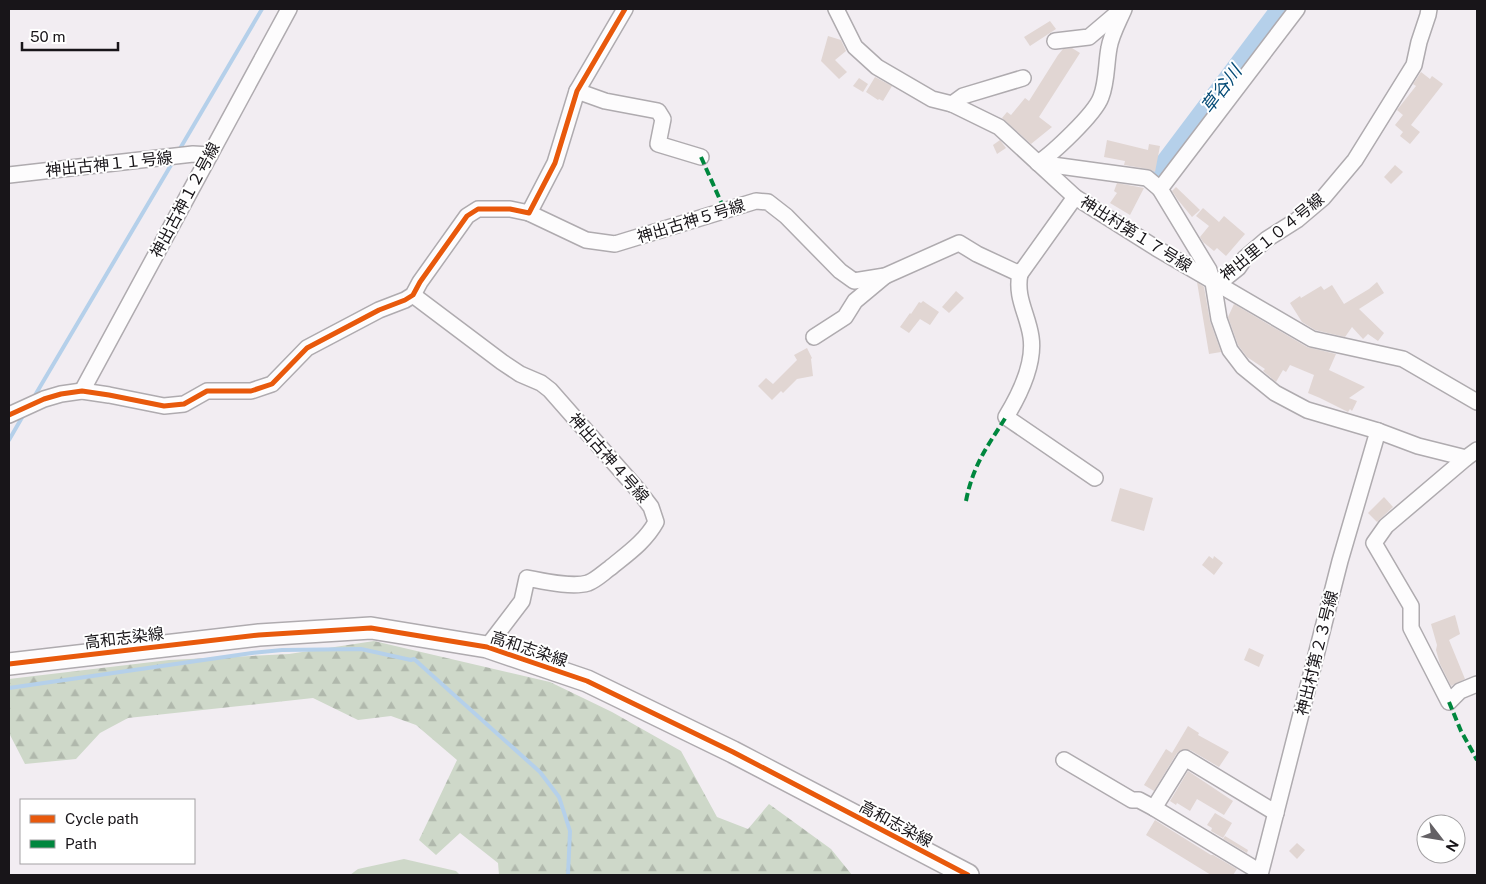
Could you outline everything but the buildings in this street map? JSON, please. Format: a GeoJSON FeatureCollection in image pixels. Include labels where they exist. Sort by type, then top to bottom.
{"type":"FeatureCollection","features":[{"type":"Feature","properties":{"kind":"street","name":"神出古神１２号線"},"geometry":{"type":"LineString","coordinates":[[82,391],[289,9]]}},
{"type":"Feature","properties":{"kind":"street"},"geometry":{"type":"LineString","coordinates":[[9,415],[44,399],[82,391],[164,406],[184,404],[207,391],[251,391],[272,384],[307,348],[378,310],[414,295],[420,282],[467,216],[478,209],[510,209],[530,213],[555,163],[577,91],[625,9]]}},
{"type":"Feature","properties":{"kind":"street","name":"神出村第１７号線"},"geometry":{"type":"LineString","coordinates":[[836,9],[855,47],[877,67],[932,99],[952,104],[999,126],[1075,197],[1213,282],[1312,339],[1403,359],[1477,402]]}},
{"type":"Feature","properties":{"kind":"street"},"geometry":{"type":"LineString","coordinates":[[1055,41],[1089,37],[1123,9]]}},
{"type":"Feature","properties":{"kind":"street"},"geometry":{"type":"LineString","coordinates":[[1038,163],[1048,156],[1094,110],[1101,97],[1107,72],[1109,46],[1123,9]]}},
{"type":"Feature","properties":{"kind":"street"},"geometry":{"type":"LineString","coordinates":[[1160,189],[1297,9]]}},
{"type":"Feature","properties":{"kind":"street","name":"神出里１０４号線"},"geometry":{"type":"LineString","coordinates":[[1213,282],[1223,280],[1238,268],[1244,258],[1267,239],[1297,220],[1323,198],[1355,160],[1414,65],[1429,9]]}},
{"type":"Feature","properties":{"kind":"street"},"geometry":{"type":"LineString","coordinates":[[952,104],[963,96],[1023,78]]}},
{"type":"Feature","properties":{"kind":"street"},"geometry":{"type":"LineString","coordinates":[[577,91],[605,101],[658,111],[664,119],[658,144],[701,157]]}},
{"type":"Feature","properties":{"kind":"street","name":"神出古神１１号線"},"geometry":{"type":"LineString","coordinates":[[9,175],[193,154],[210,155]]}},
{"type":"Feature","properties":{"kind":"street"},"geometry":{"type":"LineString","coordinates":[[1038,163],[1147,178],[1160,189],[1209,270],[1222,326],[1230,350],[1243,367],[1275,393],[1307,410],[1378,431],[1418,446],[1472,454]]}},
{"type":"Feature","properties":{"kind":"street"},"geometry":{"type":"LineString","coordinates":[[1075,197],[1020,274],[1018,286],[1031,336],[1032,352],[1027,374],[1015,402],[1006,416],[1095,478]]}},
{"type":"Feature","properties":{"kind":"street","name":"神出古神５号線"},"geometry":{"type":"LineString","coordinates":[[530,213],[586,240],[615,244],[756,202],[768,202],[786,216],[840,271],[854,281],[885,276],[959,243],[977,254],[1020,274]]}},
{"type":"Feature","properties":{"kind":"street"},"geometry":{"type":"LineString","coordinates":[[814,337],[845,317],[855,301],[885,276]]}},
{"type":"Feature","properties":{"kind":"street","name":"神出古神４号線"},"geometry":{"type":"LineString","coordinates":[[414,295],[502,362],[550,390],[601,445],[651,506],[656,522],[650,533],[626,555],[586,584],[552,583],[527,578],[522,601],[487,647]]}},
{"type":"Feature","properties":{"kind":"street","name":"神出村第２３号線"},"geometry":{"type":"LineString","coordinates":[[1260,874],[1338,570],[1378,431]]}},
{"type":"Feature","properties":{"kind":"street"},"geometry":{"type":"LineString","coordinates":[[1472,454],[1386,526],[1374,543],[1411,606],[1411,628],[1449,702],[1460,691],[1477,684]]}},
{"type":"Feature","properties":{"kind":"street","name":"高和志染線"},"geometry":{"type":"LineString","coordinates":[[9,664],[259,635],[372,628],[487,647],[587,681],[733,752],[968,875]]}},
{"type":"Feature","properties":{"kind":"street"},"geometry":{"type":"LineString","coordinates":[[1154,808],[1185,758],[1276,813]]}},
{"type":"Feature","properties":{"kind":"street"},"geometry":{"type":"LineString","coordinates":[[1064,760],[1132,800],[1139,800],[1154,808],[1260,874]]}},
{"type":"Feature","properties":{"kind":"green space"},"geometry":{"type":"Polygon","coordinates":[[[374,641],[550,682],[612,712],[681,751],[717,817],[748,829],[769,804],[831,849],[852,875],[499,875],[498,863],[460,833],[436,855],[419,840],[457,760],[416,725],[391,716],[358,720],[313,698],[128,718],[100,733],[76,759],[25,764],[9,733],[9,679],[169,660],[289,654],[374,641]]]}},
{"type":"Feature","properties":{"kind":"green space"},"geometry":{"type":"Polygon","coordinates":[[[404,859],[456,871],[460,875],[350,875],[358,869],[404,859]]]}},
{"type":"Feature","properties":{"kind":"waterway"},"geometry":{"type":"LineString","coordinates":[[178,152],[262,9]]}},
{"type":"Feature","properties":{"kind":"waterway","name":"草谷川"},"geometry":{"type":"LineString","coordinates":[[1161,170],[1282,9]]}},
{"type":"Feature","properties":{"kind":"waterway"},"geometry":{"type":"LineString","coordinates":[[34,397],[174,160]]}},
{"type":"Feature","properties":{"kind":"waterway"},"geometry":{"type":"LineString","coordinates":[[9,440],[24,414]]}},
{"type":"Feature","properties":{"kind":"waterway"},"geometry":{"type":"LineString","coordinates":[[9,688],[282,650],[361,649],[411,660],[414,659],[540,772],[559,797],[570,831],[568,875]]}},
{"type":"Feature","properties":{"kind":"marked path"},"geometry":{"type":"LineString","coordinates":[[701,157],[725,211]]}},
{"type":"Feature","properties":{"kind":"marked path"},"geometry":{"type":"LineString","coordinates":[[966,501],[977,467],[1006,417]]}},
{"type":"Feature","properties":{"kind":"marked path"},"geometry":{"type":"LineString","coordinates":[[1449,702],[1461,731],[1477,760]]}},
{"type":"Feature","properties":{"kind":"cycle path"},"geometry":{"type":"LineString","coordinates":[[9,415],[44,399],[82,391],[164,406],[184,404],[207,391],[251,391],[272,384],[307,348],[379,310],[413,295],[420,282],[467,216],[478,209],[510,209],[529,213],[555,163],[577,91],[625,9]]}},
{"type":"Feature","properties":{"kind":"cycle path"},"geometry":{"type":"LineString","coordinates":[[9,664],[259,635],[371,628],[487,647],[587,681],[733,752],[968,875]]}}]}
